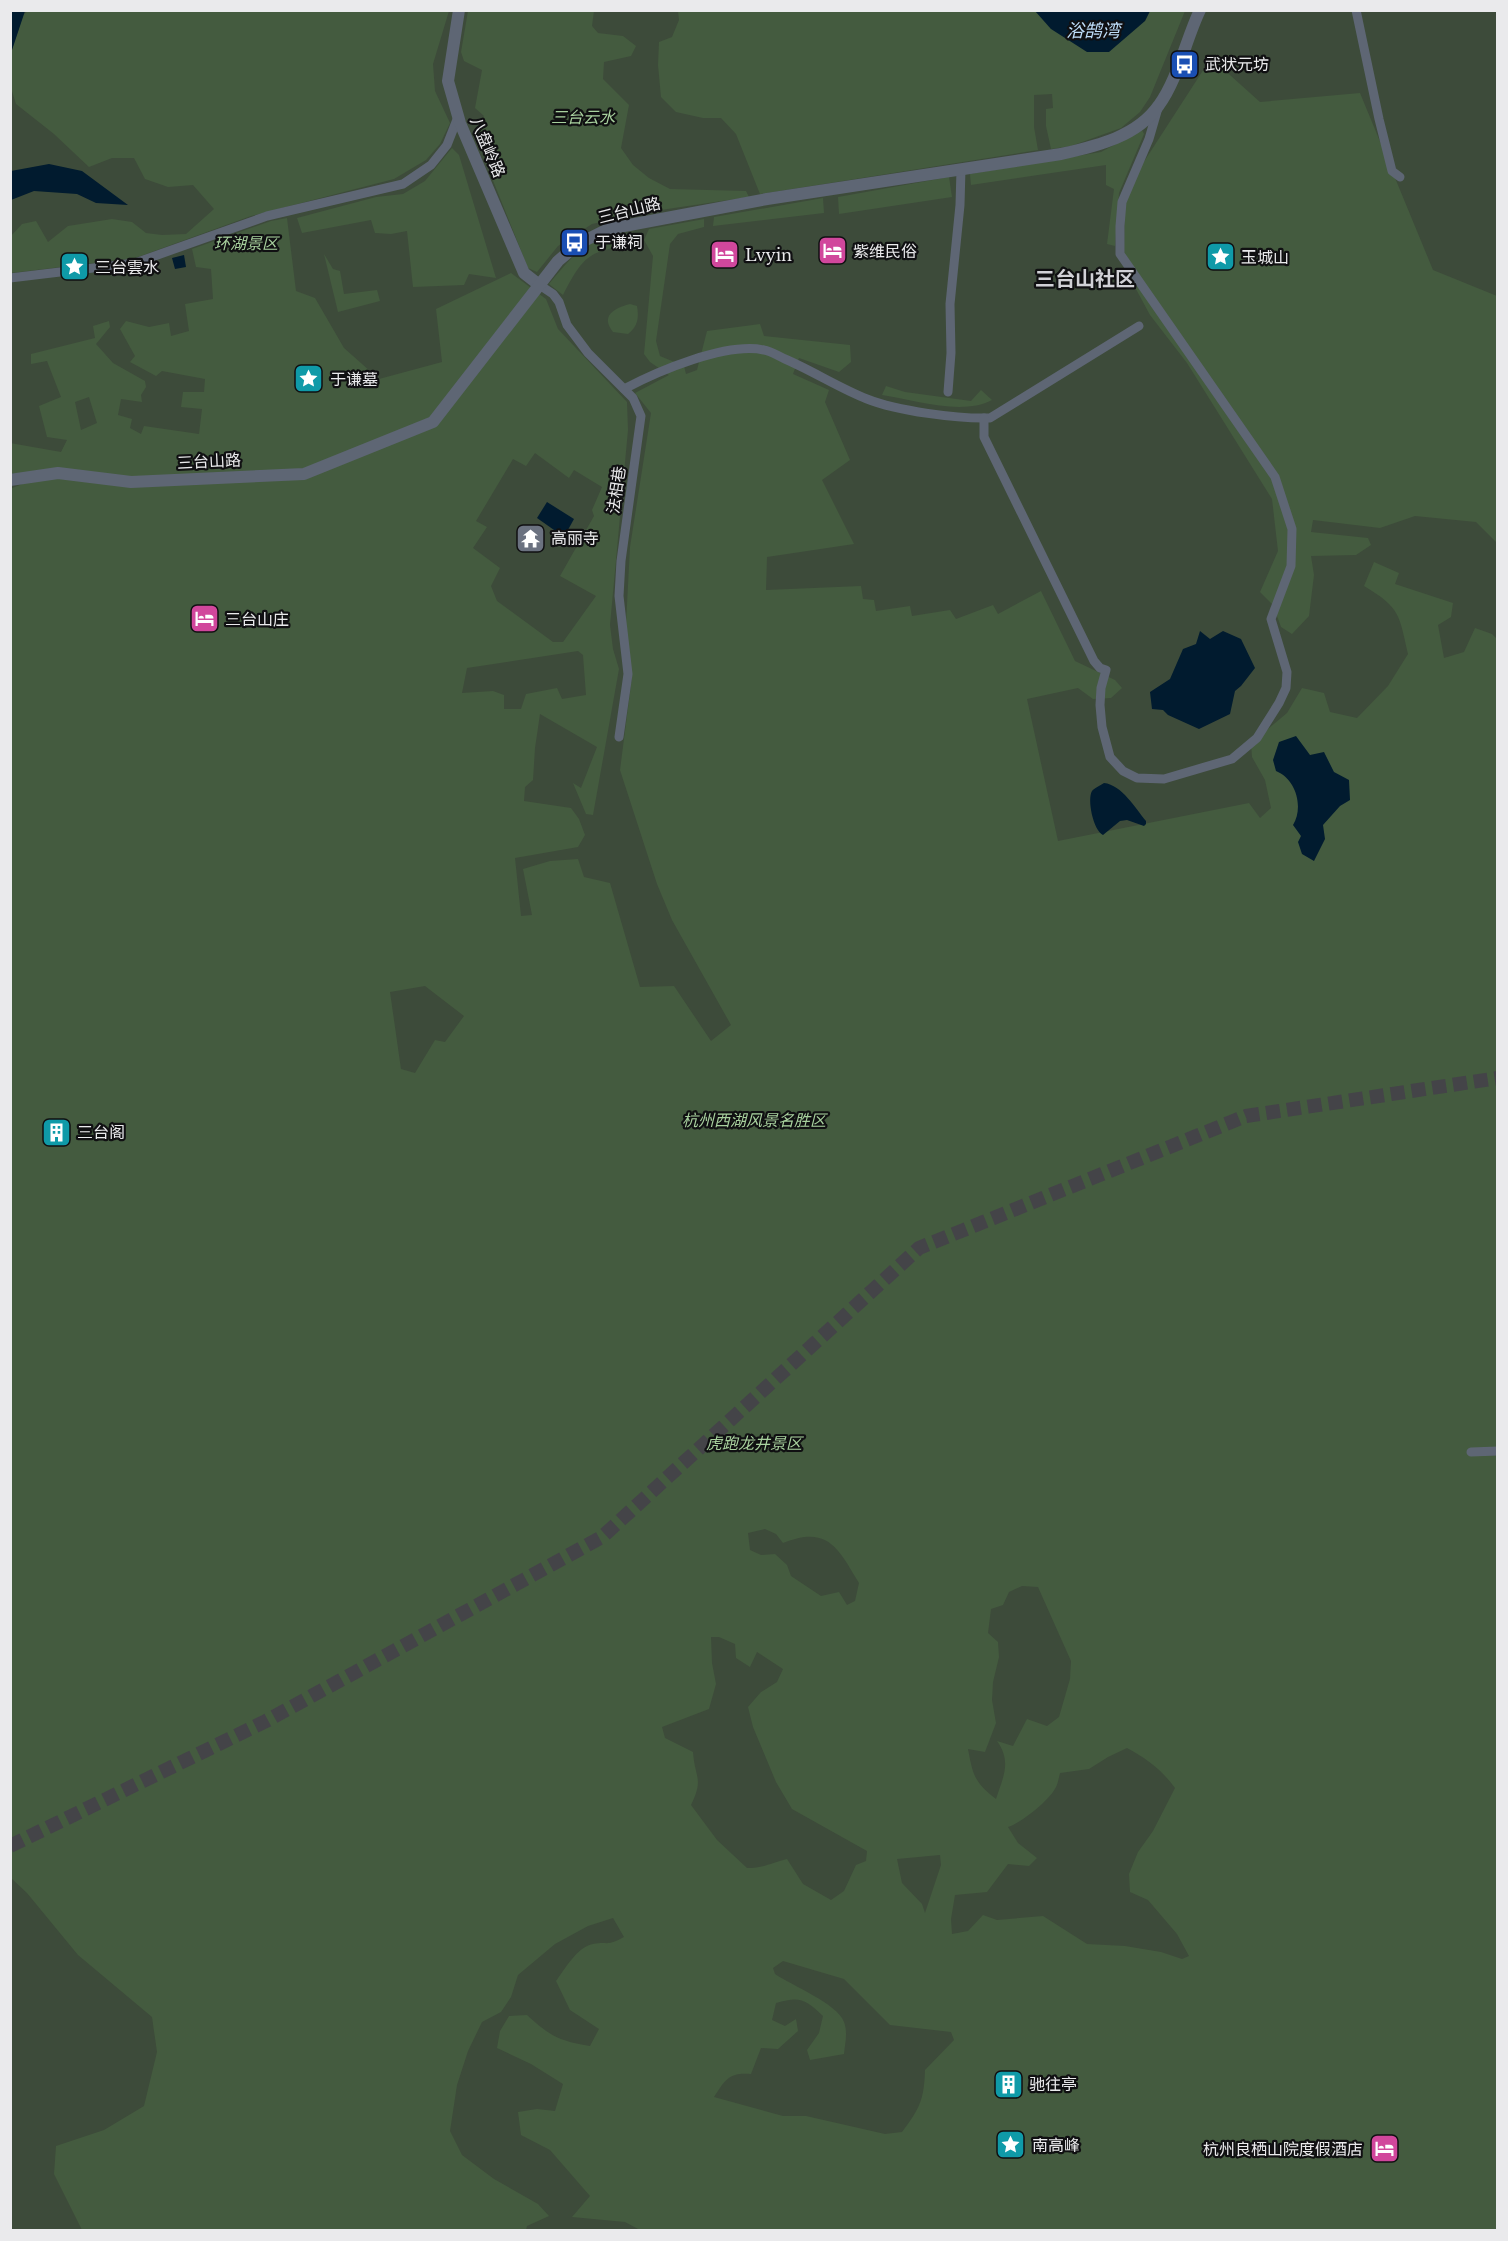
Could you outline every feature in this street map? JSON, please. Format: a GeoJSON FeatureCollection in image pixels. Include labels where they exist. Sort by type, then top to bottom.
{"type":"FeatureCollection","features":[{"type":"Feature","properties":{"kind":"street","name":"八盘岭路"},"geometry":{"type":"LineString","coordinates":[[459,10],[448,81],[458,117],[524,273],[538,284]]}},
{"type":"Feature","properties":{"kind":"street","name":"三台山路"},"geometry":{"type":"LineString","coordinates":[[10,480],[58,473],[131,482],[304,474],[433,422],[538,284],[558,261],[578,244],[608,229],[767,200],[1061,154],[1099,145],[1131,131],[1159,106],[1176,71],[1200,10]]}},
{"type":"Feature","properties":{"kind":"street"},"geometry":{"type":"LineString","coordinates":[[1356,10],[1378,119],[1392,171],[1400,177]]}},
{"type":"Feature","properties":{"kind":"street"},"geometry":{"type":"LineString","coordinates":[[984,418],[984,437],[1094,661],[1100,668],[1106,670],[1101,688],[1101,716],[1110,757],[1123,771],[1137,778],[1164,779],[1232,759],[1257,738],[1286,688],[1287,672],[1271,619],[1290,566],[1292,529],[1275,477],[1120,254],[1122,202],[1149,139],[1159,106]]}},
{"type":"Feature","properties":{"kind":"street"},"geometry":{"type":"LineString","coordinates":[[10,278],[135,263],[267,216],[403,184],[431,165],[447,145],[458,117]]}},
{"type":"Feature","properties":{"kind":"street"},"geometry":{"type":"LineString","coordinates":[[948,392],[951,353],[950,304],[960,205],[961,169]]}},
{"type":"Feature","properties":{"kind":"street","name":"法相巷"},"geometry":{"type":"LineString","coordinates":[[538,284],[553,294],[559,302],[567,324],[588,353],[633,398],[641,417],[621,561],[619,596],[628,674],[619,737]]}},
{"type":"Feature","properties":{"kind":"street"},"geometry":{"type":"LineString","coordinates":[[624,388],[652,374],[730,349],[764,350],[868,400],[923,411],[990,418],[1139,326]]}},
{"type":"Feature","properties":{"kind":"street"},"geometry":{"type":"LineString","coordinates":[[1471,1452],[1497,1451]]}},
{"type":"Feature","properties":{"kind":"green space"},"geometry":{"type":"Polygon","coordinates":[[[1035,10],[1051,29],[1145,21],[1150,11],[1185,11],[1150,97],[1140,112],[1121,128],[1071,146],[1051,149],[1046,126],[1046,109],[1053,108],[1052,94],[1034,95],[1034,127],[1038,150],[760,194],[736,134],[721,118],[703,118],[676,112],[661,97],[658,65],[659,42],[672,37],[679,20],[678,11],[1035,10]]]}},
{"type":"Feature","properties":{"kind":"green space","name":"虎跑龙井景区"},"geometry":{"type":"Polygon","coordinates":[[[10,11],[1497,11],[1497,2230],[11,2230],[10,11]]]}},
{"type":"Feature","properties":{"kind":"green space"},"geometry":{"type":"Polygon","coordinates":[[[28,11],[449,11],[433,64],[435,91],[450,123],[440,144],[426,160],[394,179],[251,216],[135,258],[11,273],[11,236],[22,224],[36,221],[48,242],[68,226],[112,219],[132,222],[146,233],[186,234],[214,209],[193,185],[168,187],[145,179],[134,158],[112,158],[89,167],[54,134],[16,104],[11,88],[11,53],[23,15],[28,11]]]}},
{"type":"Feature","properties":{"kind":"green space","name":"三台云水"},"geometry":{"type":"Polygon","coordinates":[[[468,11],[594,11],[592,26],[598,33],[623,36],[636,46],[631,56],[604,62],[603,79],[629,105],[621,148],[633,165],[649,178],[670,189],[746,191],[749,197],[647,212],[592,224],[558,246],[537,272],[528,268],[474,133],[484,116],[475,108],[482,70],[464,61],[461,52],[468,11]]]}},
{"type":"Feature","properties":{"kind":"green space"},"geometry":{"type":"Polygon","coordinates":[[[1211,58],[1260,102],[1360,93],[1433,270],[1497,296],[1497,543],[1476,522],[1415,516],[1380,528],[1313,520],[1311,532],[1368,538],[1371,545],[1356,555],[1311,556],[1314,575],[1309,616],[1292,634],[1281,627],[1273,605],[1260,592],[1278,551],[1272,499],[1187,363],[1150,315],[1124,267],[1125,191],[1211,58]]]}},
{"type":"Feature","properties":{"kind":"green space"},"geometry":{"type":"Polygon","coordinates":[[[1142,130],[1144,134],[1119,193],[1115,246],[1107,244],[1114,189],[1106,185],[1106,165],[971,185],[970,174],[1101,152],[1142,130]]]}},
{"type":"Feature","properties":{"kind":"green space"},"geometry":{"type":"Polygon","coordinates":[[[452,148],[459,155],[496,278],[469,274],[464,285],[413,287],[407,231],[391,234],[375,233],[371,220],[302,233],[297,218],[376,197],[403,194],[425,181],[452,148]]]}},
{"type":"Feature","properties":{"kind":"green space"},"geometry":{"type":"Polygon","coordinates":[[[949,177],[952,197],[839,214],[838,197],[949,177]]]}},
{"type":"Feature","properties":{"kind":"green space"},"geometry":{"type":"Polygon","coordinates":[[[823,198],[824,213],[713,226],[714,217],[823,198]]]}},
{"type":"Feature","properties":{"kind":"green space","name":"虎跑龙井景区"},"geometry":{"type":"Polygon","coordinates":[[[287,218],[296,291],[315,298],[344,348],[379,379],[442,362],[436,309],[511,273],[546,299],[558,329],[627,402],[628,430],[610,625],[613,649],[619,669],[593,815],[586,814],[573,783],[581,788],[597,747],[540,714],[533,780],[525,787],[524,801],[571,808],[579,819],[585,835],[578,847],[515,858],[521,916],[532,915],[523,869],[550,861],[578,859],[584,877],[610,883],[640,987],[674,986],[711,1041],[731,1025],[672,920],[657,884],[620,770],[632,677],[626,624],[630,547],[651,413],[635,393],[669,375],[650,362],[644,354],[653,256],[644,240],[649,229],[704,219],[704,227],[678,234],[670,244],[656,341],[660,356],[684,366],[686,374],[697,370],[707,331],[760,324],[764,336],[850,345],[851,362],[839,372],[799,358],[793,374],[829,390],[825,402],[850,460],[822,480],[854,544],[767,557],[766,590],[861,586],[863,599],[874,600],[876,611],[910,606],[912,616],[950,610],[956,619],[993,605],[998,614],[1041,591],[1075,661],[1115,680],[1122,688],[1111,698],[1093,699],[1078,688],[1027,699],[1058,841],[1249,803],[1260,818],[1271,808],[1265,780],[1252,757],[1251,743],[1287,713],[1302,688],[1324,693],[1330,712],[1357,718],[1388,686],[1408,654],[1400,621],[1392,607],[1364,586],[1374,562],[1399,573],[1395,584],[1453,603],[1451,617],[1438,625],[1444,658],[1464,652],[1475,628],[1492,634],[1497,639],[1497,2230],[640,2230],[625,2222],[572,2217],[590,2196],[550,2150],[521,2135],[518,2112],[537,2109],[555,2111],[563,2084],[531,2064],[497,2048],[500,2031],[509,2016],[527,2015],[556,2036],[570,2042],[590,2046],[599,2029],[570,2010],[556,1981],[582,1949],[593,1944],[610,1943],[624,1937],[613,1918],[588,1926],[555,1944],[518,1975],[511,1997],[501,2012],[482,2022],[468,2051],[457,2085],[450,2131],[462,2155],[494,2179],[538,2204],[549,2216],[527,2226],[526,2230],[82,2230],[54,2174],[56,2146],[104,2130],[144,2106],[157,2052],[152,2017],[78,1955],[27,1893],[11,1878],[10,489],[59,469],[11,474],[10,443],[61,452],[67,440],[47,437],[39,406],[61,397],[47,361],[31,364],[31,354],[95,338],[93,326],[109,321],[110,327],[96,344],[113,363],[145,381],[146,387],[141,395],[142,402],[121,399],[118,415],[132,419],[130,428],[141,434],[144,426],[199,434],[202,409],[181,407],[183,392],[204,392],[205,379],[162,371],[156,376],[130,362],[135,356],[120,329],[126,321],[149,327],[169,323],[171,336],[189,331],[185,304],[213,299],[211,269],[196,267],[192,249],[271,221],[287,218]],[[89,397],[75,402],[81,430],[97,423],[89,397]],[[535,453],[526,466],[513,459],[476,521],[487,527],[473,548],[500,568],[491,586],[497,601],[553,642],[563,642],[596,596],[560,576],[594,516],[592,510],[602,487],[574,470],[569,478],[535,453]],[[578,651],[467,668],[462,693],[493,691],[504,695],[504,709],[521,709],[526,694],[557,688],[562,699],[586,695],[583,655],[578,651]],[[425,986],[390,992],[401,1069],[415,1073],[435,1040],[445,1042],[464,1016],[425,986]],[[765,1529],[748,1533],[750,1550],[761,1555],[775,1554],[787,1565],[791,1576],[821,1596],[839,1592],[847,1605],[855,1601],[859,1583],[845,1559],[830,1543],[811,1537],[783,1543],[776,1534],[765,1529]],[[1022,1586],[1009,1592],[1003,1605],[991,1609],[988,1633],[998,1642],[999,1657],[993,1682],[992,1700],[996,1723],[985,1752],[968,1749],[971,1765],[979,1783],[996,1799],[1005,1770],[1004,1756],[997,1741],[1013,1746],[1027,1719],[1047,1726],[1059,1717],[1070,1679],[1071,1661],[1038,1587],[1022,1586]],[[711,1637],[716,1684],[709,1709],[662,1727],[665,1738],[693,1752],[698,1783],[691,1805],[717,1840],[747,1868],[787,1859],[803,1884],[831,1900],[844,1891],[856,1865],[866,1861],[867,1851],[792,1809],[776,1782],[753,1727],[748,1707],[761,1692],[777,1682],[783,1669],[757,1652],[750,1667],[736,1658],[735,1644],[719,1637],[711,1637]],[[1127,1748],[1089,1769],[1060,1773],[1056,1787],[1048,1798],[1027,1816],[1008,1827],[1018,1843],[1037,1858],[1029,1866],[1008,1864],[987,1892],[955,1895],[951,1919],[952,1934],[968,1931],[983,1915],[997,1920],[1043,1916],[1087,1944],[1125,1946],[1161,1952],[1182,1959],[1189,1956],[1177,1934],[1148,1900],[1130,1892],[1129,1874],[1138,1852],[1153,1831],[1175,1788],[1154,1765],[1127,1748]],[[940,1855],[897,1859],[902,1883],[922,1904],[925,1913],[941,1865],[940,1855]],[[783,1961],[773,1968],[775,1974],[833,2008],[844,2022],[846,2038],[844,2054],[810,2060],[807,2050],[819,2033],[823,2016],[802,2000],[776,2003],[772,2020],[785,2026],[796,2019],[798,2031],[778,2049],[761,2048],[751,2074],[737,2074],[728,2078],[714,2097],[783,2116],[806,2116],[885,2134],[902,2132],[920,2103],[924,2089],[925,2070],[954,2040],[951,2032],[890,2025],[844,1979],[783,1961]]]}},
{"type":"Feature","properties":{"kind":"green space"},"geometry":{"type":"Polygon","coordinates":[[[637,233],[636,245],[598,252],[583,262],[563,295],[549,284],[586,246],[607,237],[637,233]]]}},
{"type":"Feature","properties":{"kind":"green space"},"geometry":{"type":"Polygon","coordinates":[[[324,254],[333,269],[340,271],[344,294],[377,290],[380,301],[338,312],[324,254]]]}},
{"type":"Feature","properties":{"kind":"green space"},"geometry":{"type":"Polygon","coordinates":[[[630,304],[637,306],[636,325],[628,334],[613,332],[609,326],[608,317],[614,310],[630,304]]]}},
{"type":"Feature","properties":{"kind":"green space"},"geometry":{"type":"Polygon","coordinates":[[[886,386],[905,392],[971,401],[981,390],[992,400],[980,405],[953,407],[882,395],[886,386]]]}},
{"type":"Feature","properties":{"kind":"water"},"geometry":{"type":"Polygon","coordinates":[[[10,11],[25,11],[11,53],[10,11]]]}},
{"type":"Feature","properties":{"kind":"water","name":"浴鹄湾"},"geometry":{"type":"Polygon","coordinates":[[[1035,11],[1150,11],[1145,21],[1109,52],[1087,52],[1051,29],[1035,11]]]}},
{"type":"Feature","properties":{"kind":"water"},"geometry":{"type":"Polygon","coordinates":[[[49,164],[82,171],[128,205],[96,203],[77,194],[34,191],[11,200],[11,171],[49,164]]]}},
{"type":"Feature","properties":{"kind":"water"},"geometry":{"type":"Polygon","coordinates":[[[184,255],[186,267],[175,269],[172,258],[184,255]]]}},
{"type":"Feature","properties":{"kind":"water"},"geometry":{"type":"Polygon","coordinates":[[[547,502],[574,519],[564,537],[537,518],[547,502]]]}},
{"type":"Feature","properties":{"kind":"water"},"geometry":{"type":"Polygon","coordinates":[[[1200,631],[1210,639],[1223,631],[1241,639],[1255,668],[1235,691],[1230,714],[1199,729],[1168,715],[1163,710],[1152,709],[1150,692],[1170,679],[1183,649],[1196,644],[1200,631]]]}},
{"type":"Feature","properties":{"kind":"water"},"geometry":{"type":"Polygon","coordinates":[[[1296,736],[1310,755],[1324,752],[1334,772],[1349,780],[1350,800],[1340,806],[1323,825],[1325,839],[1314,861],[1302,854],[1298,842],[1301,836],[1293,825],[1298,810],[1296,794],[1289,780],[1276,771],[1273,760],[1279,742],[1296,736]]]}},
{"type":"Feature","properties":{"kind":"water"},"geometry":{"type":"Polygon","coordinates":[[[1104,783],[1117,788],[1128,798],[1146,821],[1144,826],[1127,820],[1120,821],[1103,835],[1099,832],[1090,801],[1093,790],[1104,783]]]}},
{"type":"Feature","properties":{"kind":"tunnel"},"geometry":{"type":"LineString","coordinates":[[10,1846],[266,1721],[602,1537],[919,1248],[1246,1116],[1498,1078]]}},
{"type":"Feature","properties":{"kind":"place","name":"武状元坊"},"geometry":{"type":"Point","coordinates":[1184,64]}},
{"type":"Feature","properties":{"kind":"place","name":"于谦祠"},"geometry":{"type":"Point","coordinates":[574,242]}},
{"type":"Feature","properties":{"kind":"place","name":"紫维民俗"},"geometry":{"type":"Point","coordinates":[832,251]}},
{"type":"Feature","properties":{"kind":"place","name":"Lvyin"},"geometry":{"type":"Point","coordinates":[724,255]}},
{"type":"Feature","properties":{"kind":"place","name":"玉城山"},"geometry":{"type":"Point","coordinates":[1220,257]}},
{"type":"Feature","properties":{"kind":"place","name":"三台雲水"},"geometry":{"type":"Point","coordinates":[74,267]}},
{"type":"Feature","properties":{"kind":"place","name":"于谦墓"},"geometry":{"type":"Point","coordinates":[309,379]}},
{"type":"Feature","properties":{"kind":"place","name":"高丽寺"},"geometry":{"type":"Point","coordinates":[530,538]}},
{"type":"Feature","properties":{"kind":"place","name":"三台山庄"},"geometry":{"type":"Point","coordinates":[204,619]}},
{"type":"Feature","properties":{"kind":"place","name":"三台阁"},"geometry":{"type":"Point","coordinates":[56,1132]}},
{"type":"Feature","properties":{"kind":"place","name":"驰往亭"},"geometry":{"type":"Point","coordinates":[1008,2084]}},
{"type":"Feature","properties":{"kind":"place","name":"南高峰"},"geometry":{"type":"Point","coordinates":[1011,2145]}},
{"type":"Feature","properties":{"kind":"place","name":"杭州良栖山院度假酒店"},"geometry":{"type":"Point","coordinates":[1384,2149]}},
{"type":"Feature","properties":{"kind":"district","name":"三台山社区"},"geometry":{"type":"Point","coordinates":[1085,279]}},
{"type":"Feature","properties":{"kind":"park label","name":"环湖景区"},"geometry":{"type":"Point","coordinates":[246,243]}},
{"type":"Feature","properties":{"kind":"park label","name":"杭州西湖风景名胜区"},"geometry":{"type":"Point","coordinates":[754,1120]}}]}
